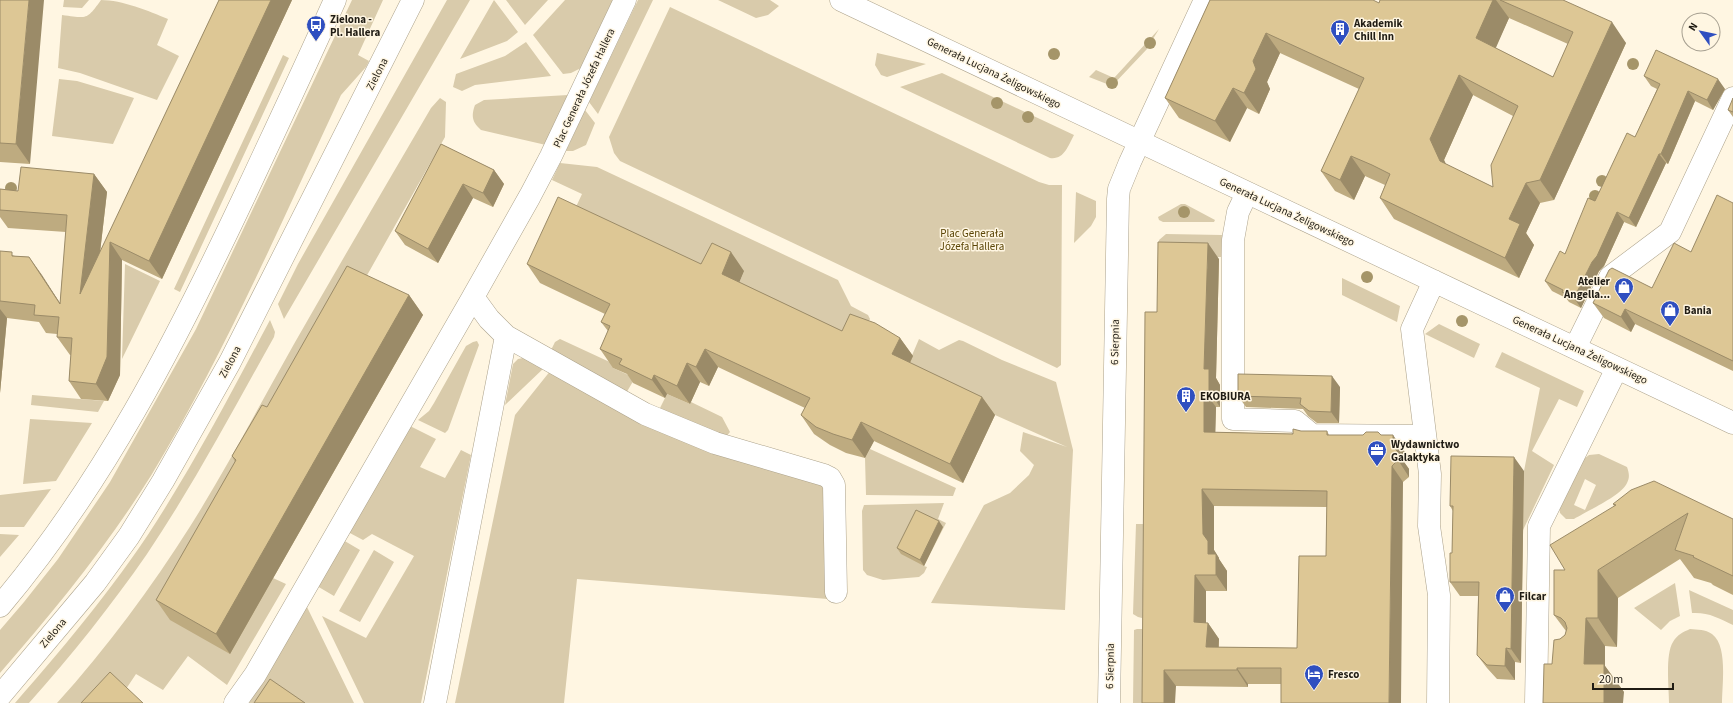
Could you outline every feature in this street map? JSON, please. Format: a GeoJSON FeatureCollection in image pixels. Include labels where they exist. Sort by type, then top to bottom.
{"type":"FeatureCollection","features":[{"type":"Feature","properties":{"kind":"street"},"geometry":{"type":"LineString","coordinates":[[0,606],[41,555],[69,516],[99,472],[130,420],[177,334],[214,260],[335,0]]}},
{"type":"Feature","properties":{"kind":"street","name":"Zielona"},"geometry":{"type":"LineString","coordinates":[[0,696],[95,583],[129,536],[167,475],[230,362],[413,0]]}},
{"type":"Feature","properties":{"kind":"street","name":"Plac Generała Józefa Hallera"},"geometry":{"type":"LineString","coordinates":[[235,703],[256,675],[473,297],[541,175],[625,0]]}},
{"type":"Feature","properties":{"kind":"street","name":"Generała Lucjana Żeligowskiego"},"geometry":{"type":"LineString","coordinates":[[841,0],[1733,423]]}},
{"type":"Feature","properties":{"kind":"street","name":"6 Sierpnia"},"geometry":{"type":"LineString","coordinates":[[1109,703],[1119,189],[1205,0]]}},
{"type":"Feature","properties":{"kind":"street"},"geometry":{"type":"LineString","coordinates":[[1576,348],[1610,277],[1670,232],[1733,98]]}},
{"type":"Feature","properties":{"kind":"street"},"geometry":{"type":"LineString","coordinates":[[1247,193],[1238,212],[1233,240],[1233,419],[1295,421],[1312,435],[1425,436]]}},
{"type":"Feature","properties":{"kind":"street"},"geometry":{"type":"LineString","coordinates":[[1434,281],[1412,329],[1430,474],[1429,526],[1439,595],[1438,703]]}},
{"type":"Feature","properties":{"kind":"street"},"geometry":{"type":"LineString","coordinates":[[473,297],[489,319],[506,336],[646,414],[715,443],[812,471],[830,478],[834,486],[836,592]]}},
{"type":"Feature","properties":{"kind":"street"},"geometry":{"type":"LineString","coordinates":[[435,703],[506,336]]}},
{"type":"Feature","properties":{"kind":"street"},"geometry":{"type":"LineString","coordinates":[[1536,703],[1539,526],[1617,368]]}},
{"type":"Feature","properties":{"kind":"street"},"geometry":{"type":"LineString","coordinates":[[1537,654],[1559,655]]}},
{"type":"Feature","properties":{"kind":"green space"},"geometry":{"type":"Polygon","coordinates":[[[64,0],[89,0],[82,8],[63,7],[64,0]]]}},
{"type":"Feature","properties":{"kind":"green space"},"geometry":{"type":"Polygon","coordinates":[[[101,0],[109,0],[144,9],[168,19],[157,45],[179,56],[157,100],[80,73],[58,68],[62,15],[81,17],[89,15],[101,0]]]}},
{"type":"Feature","properties":{"kind":"green space"},"geometry":{"type":"Polygon","coordinates":[[[352,0],[383,0],[358,55],[369,61],[366,67],[341,95],[274,239],[204,382],[152,474],[99,552],[61,601],[0,673],[0,630],[58,559],[110,482],[196,329],[352,0]]]}},
{"type":"Feature","properties":{"kind":"green space"},"geometry":{"type":"Polygon","coordinates":[[[447,0],[470,0],[284,319],[278,304],[298,264],[447,0]]]}},
{"type":"Feature","properties":{"kind":"green space"},"geometry":{"type":"Polygon","coordinates":[[[494,0],[518,32],[507,41],[460,59],[494,0]]]}},
{"type":"Feature","properties":{"kind":"green space"},"geometry":{"type":"Polygon","coordinates":[[[506,0],[548,0],[525,25],[506,0]]]}},
{"type":"Feature","properties":{"kind":"green space"},"geometry":{"type":"Polygon","coordinates":[[[565,0],[614,0],[581,68],[571,73],[563,74],[533,35],[565,0]]]}},
{"type":"Feature","properties":{"kind":"green space"},"geometry":{"type":"Polygon","coordinates":[[[638,0],[653,0],[598,114],[589,102],[638,0]]]}},
{"type":"Feature","properties":{"kind":"green space"},"geometry":{"type":"Polygon","coordinates":[[[718,0],[770,0],[779,6],[768,15],[756,18],[718,0]]]}},
{"type":"Feature","properties":{"kind":"green space","name":"Plac Generała Józefa Hallera"},"geometry":{"type":"Polygon","coordinates":[[[670,7],[1039,182],[1049,185],[1062,185],[1061,365],[1057,368],[620,161],[614,153],[609,137],[670,7]]]}},
{"type":"Feature","properties":{"kind":"green space"},"geometry":{"type":"Polygon","coordinates":[[[1159,29],[1147,49],[1112,86],[1089,77],[1096,70],[1114,78],[1159,29]]]}},
{"type":"Feature","properties":{"kind":"green space"},"geometry":{"type":"Polygon","coordinates":[[[526,42],[551,76],[475,85],[462,91],[453,87],[456,74],[505,56],[526,42]]]}},
{"type":"Feature","properties":{"kind":"green space"},"geometry":{"type":"Polygon","coordinates":[[[877,53],[926,64],[887,77],[881,75],[875,65],[877,53]]]}},
{"type":"Feature","properties":{"kind":"green space"},"geometry":{"type":"Polygon","coordinates":[[[283,55],[289,58],[180,292],[174,289],[283,55]]]}},
{"type":"Feature","properties":{"kind":"green space"},"geometry":{"type":"Polygon","coordinates":[[[942,73],[1074,135],[1062,155],[1055,158],[1050,158],[900,87],[942,73]]]}},
{"type":"Feature","properties":{"kind":"green space"},"geometry":{"type":"Polygon","coordinates":[[[59,79],[77,81],[134,98],[113,144],[52,136],[59,79]]]}},
{"type":"Feature","properties":{"kind":"green space"},"geometry":{"type":"Polygon","coordinates":[[[568,95],[546,145],[481,130],[473,119],[475,105],[484,100],[568,95]]]}},
{"type":"Feature","properties":{"kind":"green space"},"geometry":{"type":"Polygon","coordinates":[[[440,98],[446,102],[445,137],[361,286],[273,578],[286,584],[227,685],[188,656],[163,690],[136,674],[124,692],[114,703],[57,703],[128,617],[160,572],[205,503],[362,226],[431,108],[440,98]]]}},
{"type":"Feature","properties":{"kind":"green space"},"geometry":{"type":"Polygon","coordinates":[[[585,110],[595,123],[586,145],[573,151],[566,151],[585,110]]]}},
{"type":"Feature","properties":{"kind":"green space"},"geometry":{"type":"Polygon","coordinates":[[[560,163],[597,167],[838,280],[851,306],[868,315],[870,319],[851,357],[735,293],[744,271],[714,283],[575,209],[582,194],[552,180],[560,163]]]}},
{"type":"Feature","properties":{"kind":"green space"},"geometry":{"type":"Polygon","coordinates":[[[1076,192],[1096,201],[1096,217],[1091,226],[1074,243],[1076,192]]]}},
{"type":"Feature","properties":{"kind":"green space"},"geometry":{"type":"Polygon","coordinates":[[[1181,204],[1185,204],[1215,220],[1214,222],[1163,222],[1159,220],[1158,217],[1181,204]]]}},
{"type":"Feature","properties":{"kind":"green space"},"geometry":{"type":"Polygon","coordinates":[[[1166,234],[1222,235],[1221,257],[1168,257],[1158,274],[1159,240],[1166,234]]]}},
{"type":"Feature","properties":{"kind":"green space"},"geometry":{"type":"Polygon","coordinates":[[[125,264],[160,281],[122,359],[125,264]]]}},
{"type":"Feature","properties":{"kind":"green space"},"geometry":{"type":"Polygon","coordinates":[[[1342,278],[1400,306],[1397,322],[1342,295],[1342,278]]]}},
{"type":"Feature","properties":{"kind":"green space"},"geometry":{"type":"Polygon","coordinates":[[[270,320],[275,332],[274,337],[197,474],[147,554],[90,630],[29,703],[15,703],[113,584],[148,534],[206,439],[270,320]]]}},
{"type":"Feature","properties":{"kind":"green space"},"geometry":{"type":"Polygon","coordinates":[[[1439,324],[1480,344],[1474,358],[1425,334],[1439,324]]]}},
{"type":"Feature","properties":{"kind":"green space"},"geometry":{"type":"Polygon","coordinates":[[[560,339],[614,364],[613,368],[635,378],[625,395],[550,352],[555,342],[560,339]]]}},
{"type":"Feature","properties":{"kind":"green space"},"geometry":{"type":"Polygon","coordinates":[[[919,339],[939,350],[959,340],[963,341],[1002,360],[1056,382],[1073,450],[1065,610],[931,603],[984,505],[1010,493],[1029,475],[1034,465],[1020,451],[1023,432],[1067,447],[995,415],[901,381],[919,339]]]}},
{"type":"Feature","properties":{"kind":"green space"},"geometry":{"type":"Polygon","coordinates":[[[477,341],[479,345],[448,430],[445,433],[418,420],[429,411],[466,346],[477,341]]]}},
{"type":"Feature","properties":{"kind":"green space"},"geometry":{"type":"Polygon","coordinates":[[[1502,352],[1584,391],[1577,407],[1559,399],[1532,451],[1554,465],[1523,530],[1524,471],[1540,388],[1495,367],[1502,352]]]}},
{"type":"Feature","properties":{"kind":"green space"},"geometry":{"type":"Polygon","coordinates":[[[523,358],[545,367],[505,405],[513,364],[518,359],[523,358]]]}},
{"type":"Feature","properties":{"kind":"green space"},"geometry":{"type":"Polygon","coordinates":[[[551,370],[825,486],[828,599],[577,579],[564,703],[455,703],[515,415],[551,370]]]}},
{"type":"Feature","properties":{"kind":"green space"},"geometry":{"type":"Polygon","coordinates":[[[667,394],[690,404],[691,402],[722,417],[730,432],[725,438],[659,410],[667,394]]]}},
{"type":"Feature","properties":{"kind":"green space"},"geometry":{"type":"Polygon","coordinates":[[[32,395],[104,401],[98,412],[31,405],[32,395]]]}},
{"type":"Feature","properties":{"kind":"green space"},"geometry":{"type":"Polygon","coordinates":[[[30,419],[92,423],[56,481],[23,484],[30,419]]]}},
{"type":"Feature","properties":{"kind":"green space"},"geometry":{"type":"Polygon","coordinates":[[[408,425],[436,439],[420,467],[445,478],[461,450],[471,455],[421,703],[364,703],[322,616],[366,638],[414,556],[372,534],[363,540],[348,532],[408,425]]]}},
{"type":"Feature","properties":{"kind":"green space"},"geometry":{"type":"Polygon","coordinates":[[[870,449],[956,488],[953,496],[866,495],[865,458],[870,449]]]}},
{"type":"Feature","properties":{"kind":"green space"},"geometry":{"type":"Polygon","coordinates":[[[1599,454],[1627,467],[1629,475],[1628,481],[1624,488],[1603,503],[1574,519],[1566,519],[1560,513],[1559,504],[1580,462],[1589,455],[1599,454]],[[1585,479],[1574,505],[1585,510],[1596,485],[1585,479]]]}},
{"type":"Feature","properties":{"kind":"green space"},"geometry":{"type":"Polygon","coordinates":[[[51,489],[24,527],[0,527],[0,495],[51,489]]]}},
{"type":"Feature","properties":{"kind":"green space"},"geometry":{"type":"Polygon","coordinates":[[[944,503],[938,519],[946,523],[924,566],[927,567],[924,573],[919,577],[883,580],[867,575],[863,570],[862,511],[864,505],[944,503]]]}},
{"type":"Feature","properties":{"kind":"green space"},"geometry":{"type":"Polygon","coordinates":[[[1136,524],[1146,524],[1142,618],[1133,614],[1136,524]]]}},
{"type":"Feature","properties":{"kind":"green space"},"geometry":{"type":"Polygon","coordinates":[[[0,534],[19,535],[0,557],[0,534]]]}},
{"type":"Feature","properties":{"kind":"green space"},"geometry":{"type":"Polygon","coordinates":[[[343,540],[360,550],[334,596],[317,586],[343,540]]]}},
{"type":"Feature","properties":{"kind":"green space"},"geometry":{"type":"Polygon","coordinates":[[[374,550],[394,562],[360,622],[339,611],[374,550]]]}},
{"type":"Feature","properties":{"kind":"green space"},"geometry":{"type":"Polygon","coordinates":[[[1675,583],[1680,616],[1670,621],[1661,630],[1634,608],[1675,583]]]}},
{"type":"Feature","properties":{"kind":"green space"},"geometry":{"type":"Polygon","coordinates":[[[1689,590],[1733,610],[1733,625],[1708,615],[1692,613],[1689,590]]]}},
{"type":"Feature","properties":{"kind":"green space"},"geometry":{"type":"Polygon","coordinates":[[[306,605],[354,703],[249,703],[306,605]]]}},
{"type":"Feature","properties":{"kind":"green space"},"geometry":{"type":"Polygon","coordinates":[[[1144,629],[1143,703],[1133,703],[1134,630],[1144,629]]]}},
{"type":"Feature","properties":{"kind":"green space"},"geometry":{"type":"Polygon","coordinates":[[[1690,629],[1707,631],[1717,640],[1720,647],[1723,666],[1722,703],[1669,703],[1668,663],[1671,647],[1678,636],[1690,629]]]}},
{"type":"Feature","properties":{"kind":"building"},"geometry":{"type":"Polygon","coordinates":[[[0,0],[29,0],[16,144],[0,143],[0,0]]]}},
{"type":"Feature","properties":{"kind":"building"},"geometry":{"type":"Polygon","coordinates":[[[219,0],[271,0],[149,261],[110,242],[107,357],[96,384],[69,381],[72,338],[57,337],[59,317],[34,315],[35,305],[0,301],[0,251],[12,252],[12,256],[29,257],[60,304],[67,215],[0,210],[0,189],[18,191],[21,167],[94,174],[80,294],[219,0]]]}},
{"type":"Feature","properties":{"kind":"building"},"geometry":{"type":"Polygon","coordinates":[[[1210,0],[1373,0],[1379,3],[1380,0],[1493,0],[1476,38],[1553,77],[1573,32],[1500,0],[1563,0],[1612,22],[1540,180],[1526,183],[1509,219],[1520,224],[1505,258],[1380,198],[1390,174],[1372,165],[1351,156],[1340,180],[1321,171],[1364,78],[1266,33],[1253,61],[1256,69],[1244,93],[1233,88],[1215,121],[1165,98],[1210,0]],[[1459,75],[1430,139],[1440,161],[1493,187],[1491,165],[1518,106],[1459,75]]]}},
{"type":"Feature","properties":{"kind":"building"},"geometry":{"type":"Polygon","coordinates":[[[1656,50],[1718,79],[1707,100],[1688,91],[1661,154],[1659,154],[1629,218],[1617,212],[1597,256],[1592,262],[1574,298],[1562,292],[1563,290],[1545,281],[1560,251],[1565,254],[1588,198],[1595,201],[1627,133],[1635,137],[1660,84],[1644,76],[1656,50]]]}},
{"type":"Feature","properties":{"kind":"building"},"geometry":{"type":"Polygon","coordinates":[[[1733,98],[1733,112],[1728,110],[1733,98]]]}},
{"type":"Feature","properties":{"kind":"building"},"geometry":{"type":"Polygon","coordinates":[[[441,144],[494,170],[483,193],[463,184],[428,249],[395,231],[441,144]]]}},
{"type":"Feature","properties":{"kind":"building"},"geometry":{"type":"Polygon","coordinates":[[[1717,195],[1733,203],[1733,361],[1625,309],[1621,317],[1593,303],[1609,270],[1612,268],[1652,288],[1674,243],[1691,252],[1717,195]]]}},
{"type":"Feature","properties":{"kind":"building"},"geometry":{"type":"Polygon","coordinates":[[[558,197],[701,264],[712,243],[731,252],[722,274],[842,331],[850,314],[875,323],[900,338],[892,354],[982,397],[950,464],[861,422],[852,440],[816,427],[801,415],[810,398],[705,349],[696,367],[687,363],[677,386],[654,375],[652,380],[619,364],[622,359],[600,349],[610,326],[601,322],[610,304],[527,264],[558,197]]]}},
{"type":"Feature","properties":{"kind":"building"},"geometry":{"type":"Polygon","coordinates":[[[1158,242],[1208,243],[1204,369],[1209,369],[1209,391],[1204,391],[1204,432],[1293,434],[1293,429],[1301,431],[1327,431],[1327,435],[1363,435],[1366,432],[1378,432],[1381,435],[1393,435],[1393,447],[1398,452],[1398,460],[1392,466],[1389,703],[1281,703],[1281,668],[1237,668],[1237,670],[1164,670],[1164,703],[1142,703],[1145,312],[1157,312],[1158,242]],[[1202,489],[1203,534],[1208,541],[1208,554],[1216,554],[1216,575],[1195,575],[1194,622],[1208,623],[1206,647],[1297,648],[1299,556],[1326,556],[1327,491],[1202,489]]]}},
{"type":"Feature","properties":{"kind":"building"},"geometry":{"type":"Polygon","coordinates":[[[347,266],[409,295],[216,634],[156,600],[236,460],[232,456],[262,405],[267,407],[347,266]]]}},
{"type":"Feature","properties":{"kind":"building"},"geometry":{"type":"Polygon","coordinates":[[[1238,374],[1332,376],[1331,412],[1309,411],[1300,404],[1301,398],[1238,396],[1238,374]]]}},
{"type":"Feature","properties":{"kind":"building"},"geometry":{"type":"Polygon","coordinates":[[[1451,456],[1514,457],[1511,649],[1506,648],[1505,666],[1487,665],[1477,655],[1479,582],[1450,582],[1453,506],[1450,506],[1451,456]]]}},
{"type":"Feature","properties":{"kind":"building"},"geometry":{"type":"Polygon","coordinates":[[[1654,481],[1733,519],[1733,576],[1693,557],[1694,556],[1675,550],[1688,513],[1598,570],[1598,618],[1586,618],[1584,664],[1604,664],[1604,703],[1543,703],[1544,664],[1552,664],[1554,640],[1560,639],[1565,635],[1567,628],[1565,622],[1561,618],[1554,615],[1554,570],[1565,570],[1550,545],[1616,505],[1613,504],[1631,490],[1654,481]]]}},
{"type":"Feature","properties":{"kind":"building"},"geometry":{"type":"Polygon","coordinates":[[[916,510],[939,521],[920,560],[897,548],[916,510]]]}},
{"type":"Feature","properties":{"kind":"building"},"geometry":{"type":"Polygon","coordinates":[[[110,672],[143,703],[81,703],[110,672]]]}},
{"type":"Feature","properties":{"kind":"building"},"geometry":{"type":"Polygon","coordinates":[[[270,679],[305,703],[254,703],[270,679]]]}},
{"type":"Feature","properties":{"kind":"place","name":"Zielona - Pl. Hallera"},"geometry":{"type":"Point","coordinates":[316,42]}},
{"type":"Feature","properties":{"kind":"place","name":"Akademik Chill Inn"},"geometry":{"type":"Point","coordinates":[1340,46]}},
{"type":"Feature","properties":{"kind":"place","name":"Atelier Angella..."},"geometry":{"type":"Point","coordinates":[1624,304]}},
{"type":"Feature","properties":{"kind":"place","name":"Bania"},"geometry":{"type":"Point","coordinates":[1670,327]}},
{"type":"Feature","properties":{"kind":"place","name":"EKOBIURA"},"geometry":{"type":"Point","coordinates":[1186,413]}},
{"type":"Feature","properties":{"kind":"place","name":"Wydawnictwo Galaktyka"},"geometry":{"type":"Point","coordinates":[1377,467]}},
{"type":"Feature","properties":{"kind":"place","name":"Filcar"},"geometry":{"type":"Point","coordinates":[1505,613]}},
{"type":"Feature","properties":{"kind":"place","name":"Fresco"},"geometry":{"type":"Point","coordinates":[1314,691]}}]}
